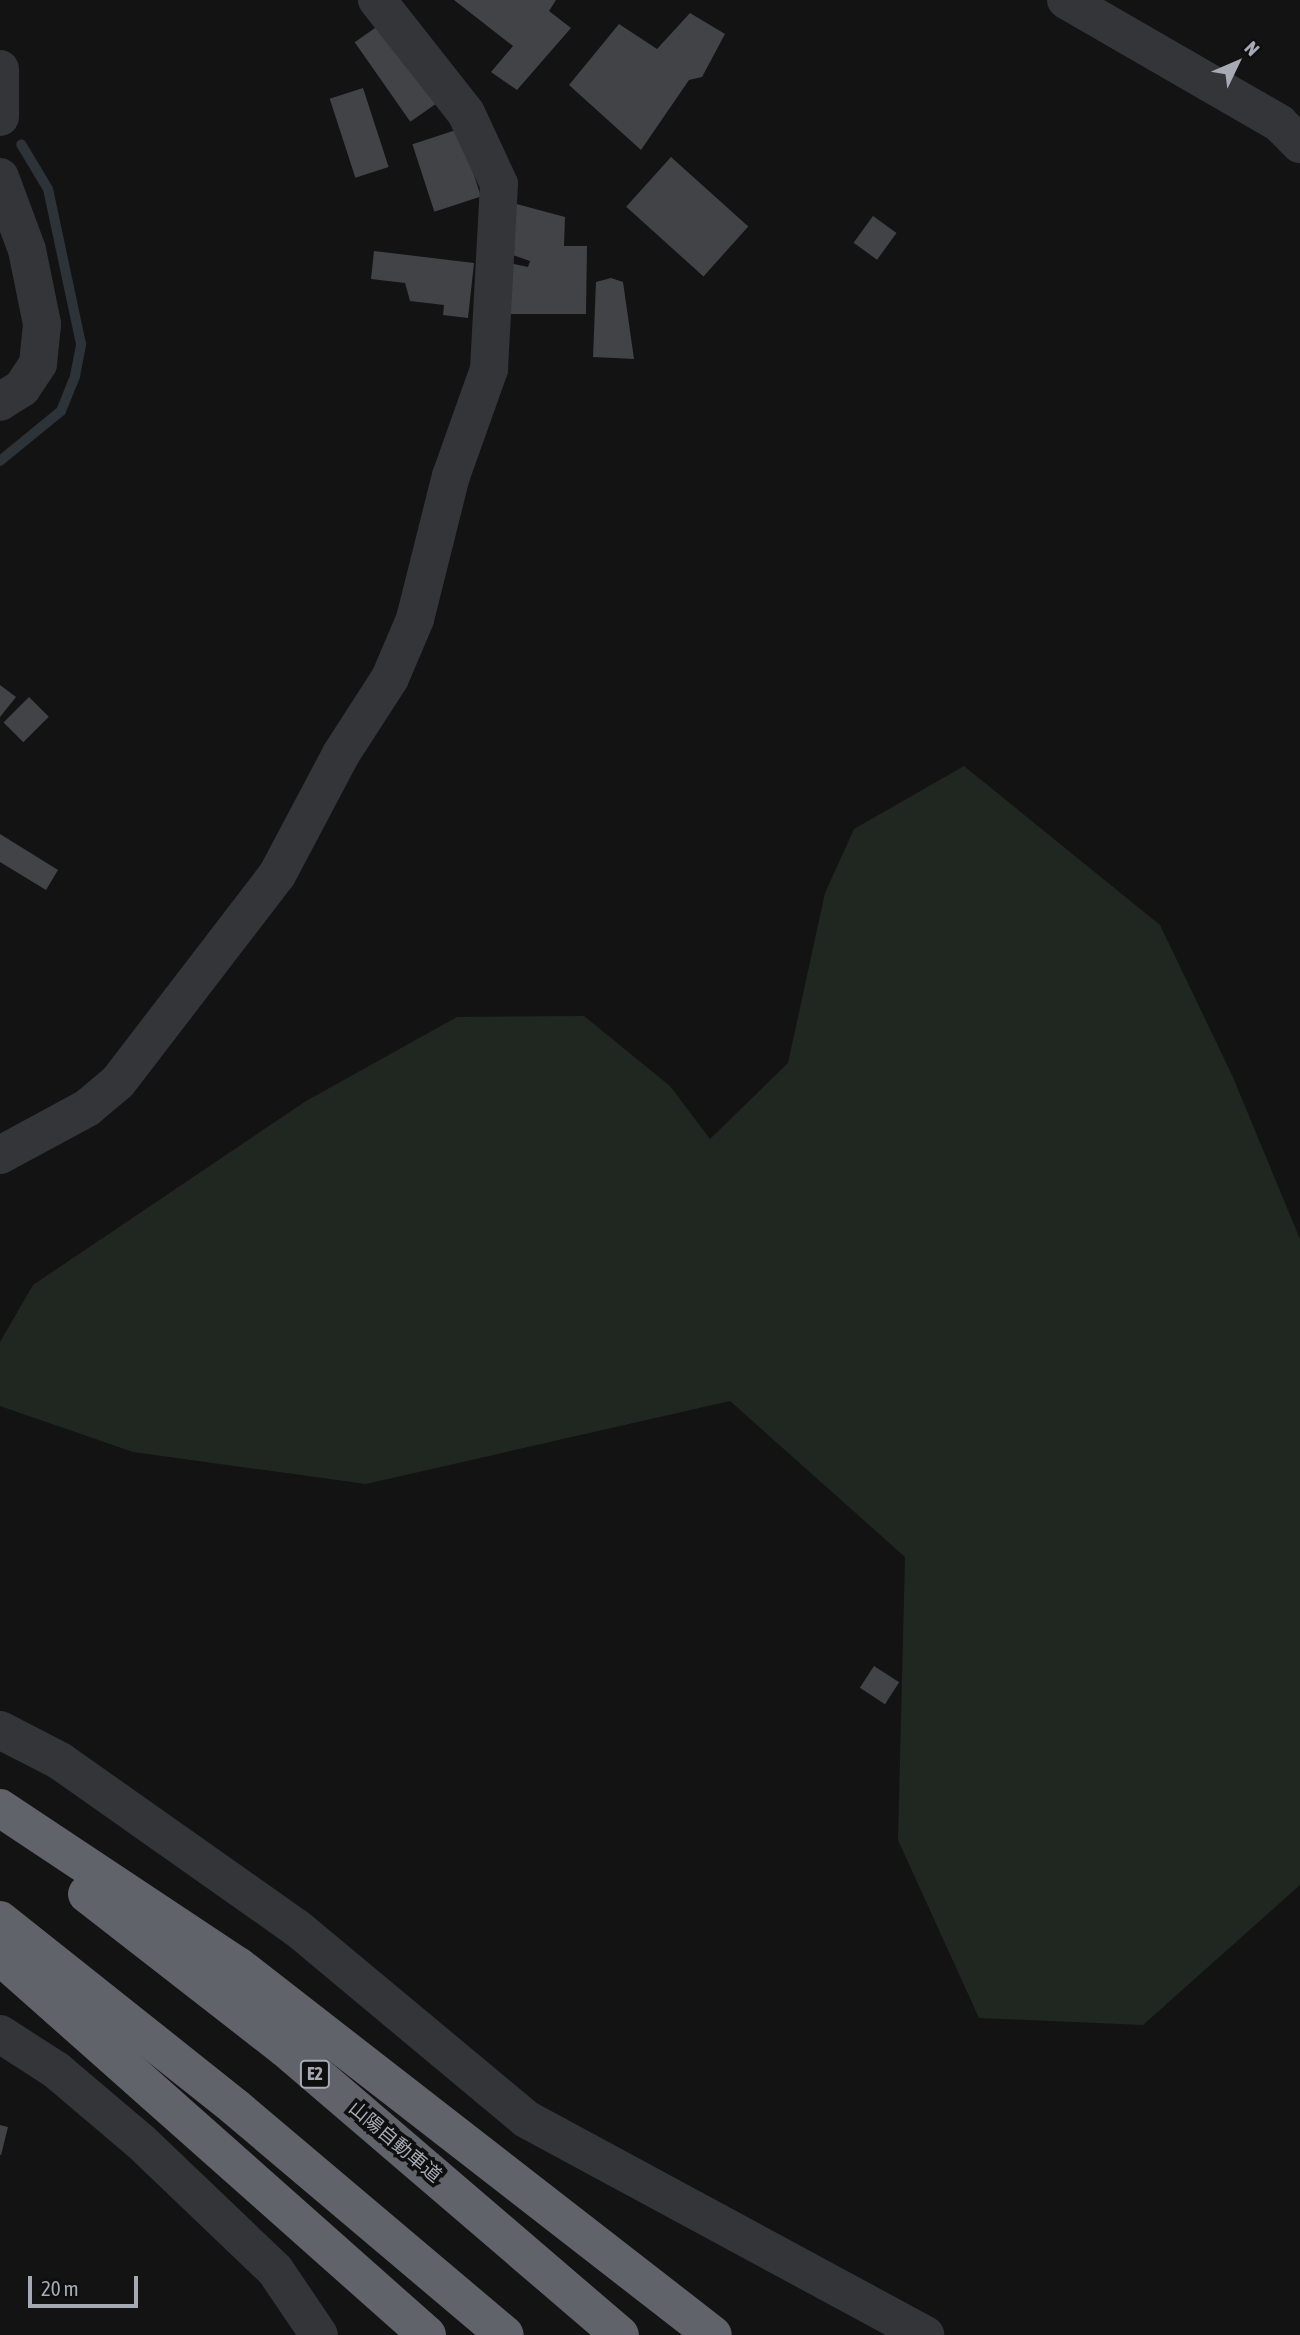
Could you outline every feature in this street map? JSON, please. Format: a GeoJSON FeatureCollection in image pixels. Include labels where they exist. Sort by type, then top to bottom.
{"type":"FeatureCollection","features":[{"type":"Feature","properties":{"kind":"highway"},"geometry":{"type":"LineString","coordinates":[[0,1808],[238,1966],[713,2335]]}},
{"type":"Feature","properties":{"kind":"highway","name":"山陽自動車道"},"geometry":{"type":"LineString","coordinates":[[0,1826],[285,2048],[620,2335]]}},
{"type":"Feature","properties":{"kind":"highway"},"geometry":{"type":"LineString","coordinates":[[0,1920],[235,2107],[505,2335]]}},
{"type":"Feature","properties":{"kind":"highway"},"geometry":{"type":"LineString","coordinates":[[0,1956],[427,2335]]}},
{"type":"Feature","properties":{"kind":"street"},"geometry":{"type":"LineString","coordinates":[[0,1155],[87,1108],[118,1082],[277,875],[341,754],[390,678],[415,619],[451,476],[489,369],[499,184],[466,113],[377,0]]}},
{"type":"Feature","properties":{"kind":"street"},"geometry":{"type":"LineString","coordinates":[[1066,0],[1279,123],[1300,144]]}},
{"type":"Feature","properties":{"kind":"street"},"geometry":{"type":"LineString","coordinates":[[0,69],[0,117]]}},
{"type":"Feature","properties":{"kind":"street"},"geometry":{"type":"LineString","coordinates":[[0,177],[27,250],[42,324],[38,363],[22,388],[0,402]]}},
{"type":"Feature","properties":{"kind":"street"},"geometry":{"type":"LineString","coordinates":[[0,1730],[60,1761],[297,1928],[526,2119],[925,2335]]}},
{"type":"Feature","properties":{"kind":"street"},"geometry":{"type":"LineString","coordinates":[[0,2034],[56,2070],[141,2142],[275,2270],[319,2335]]}},
{"type":"Feature","properties":{"kind":"shaded area"},"geometry":{"type":"Polygon","coordinates":[[[964,766],[1160,925],[1232,1075],[1300,1239],[1300,1885],[1143,2025],[979,2018],[898,1840],[905,1557],[730,1401],[366,1484],[133,1452],[0,1406],[0,1342],[33,1285],[306,1101],[457,1017],[584,1016],[670,1086],[710,1139],[788,1063],[825,893],[854,829],[964,766]]]}},
{"type":"Feature","properties":{"kind":"building"},"geometry":{"type":"Polygon","coordinates":[[[454,0],[556,0],[549,11],[571,28],[517,90],[491,72],[513,46],[454,0]]]}},
{"type":"Feature","properties":{"kind":"building"},"geometry":{"type":"Polygon","coordinates":[[[690,13],[725,34],[702,77],[689,80],[641,150],[569,85],[619,24],[657,49],[690,13]]]}},
{"type":"Feature","properties":{"kind":"building"},"geometry":{"type":"Polygon","coordinates":[[[385,21],[441,100],[410,122],[355,42],[385,21]]]}},
{"type":"Feature","properties":{"kind":"building"},"geometry":{"type":"Polygon","coordinates":[[[363,88],[389,167],[355,178],[330,99],[363,88]]]}},
{"type":"Feature","properties":{"kind":"building"},"geometry":{"type":"Polygon","coordinates":[[[459,129],[481,197],[434,212],[412,144],[459,129]]]}},
{"type":"Feature","properties":{"kind":"building"},"geometry":{"type":"Polygon","coordinates":[[[671,157],[748,227],[703,276],[626,207],[671,157]]]}},
{"type":"Feature","properties":{"kind":"building"},"geometry":{"type":"Polygon","coordinates":[[[513,203],[565,217],[564,246],[587,246],[586,314],[505,314],[504,262],[528,267],[530,261],[507,253],[513,203]]]}},
{"type":"Feature","properties":{"kind":"building"},"geometry":{"type":"Polygon","coordinates":[[[873,216],[896,233],[877,260],[854,243],[873,216]]]}},
{"type":"Feature","properties":{"kind":"building"},"geometry":{"type":"Polygon","coordinates":[[[374,251],[474,263],[468,318],[443,315],[444,305],[410,301],[405,283],[371,279],[374,251]]]}},
{"type":"Feature","properties":{"kind":"building"},"geometry":{"type":"Polygon","coordinates":[[[611,278],[623,282],[634,359],[593,357],[596,282],[611,278]]]}},
{"type":"Feature","properties":{"kind":"building"},"geometry":{"type":"Polygon","coordinates":[[[0,685],[16,697],[0,717],[0,685]]]}},
{"type":"Feature","properties":{"kind":"building"},"geometry":{"type":"Polygon","coordinates":[[[29,697],[49,717],[23,742],[4,722],[29,697]]]}},
{"type":"Feature","properties":{"kind":"building"},"geometry":{"type":"Polygon","coordinates":[[[0,834],[58,870],[46,890],[0,862],[0,834]]]}},
{"type":"Feature","properties":{"kind":"building"},"geometry":{"type":"Polygon","coordinates":[[[874,1666],[899,1682],[885,1704],[860,1688],[874,1666]]]}},
{"type":"Feature","properties":{"kind":"building"},"geometry":{"type":"Polygon","coordinates":[[[0,2125],[8,2127],[1,2155],[0,2155],[0,2125]]]}},
{"type":"Feature","properties":{"kind":"waterway"},"geometry":{"type":"LineString","coordinates":[[0,461],[61,411],[75,376],[81,344],[48,189],[21,144]]}}]}
